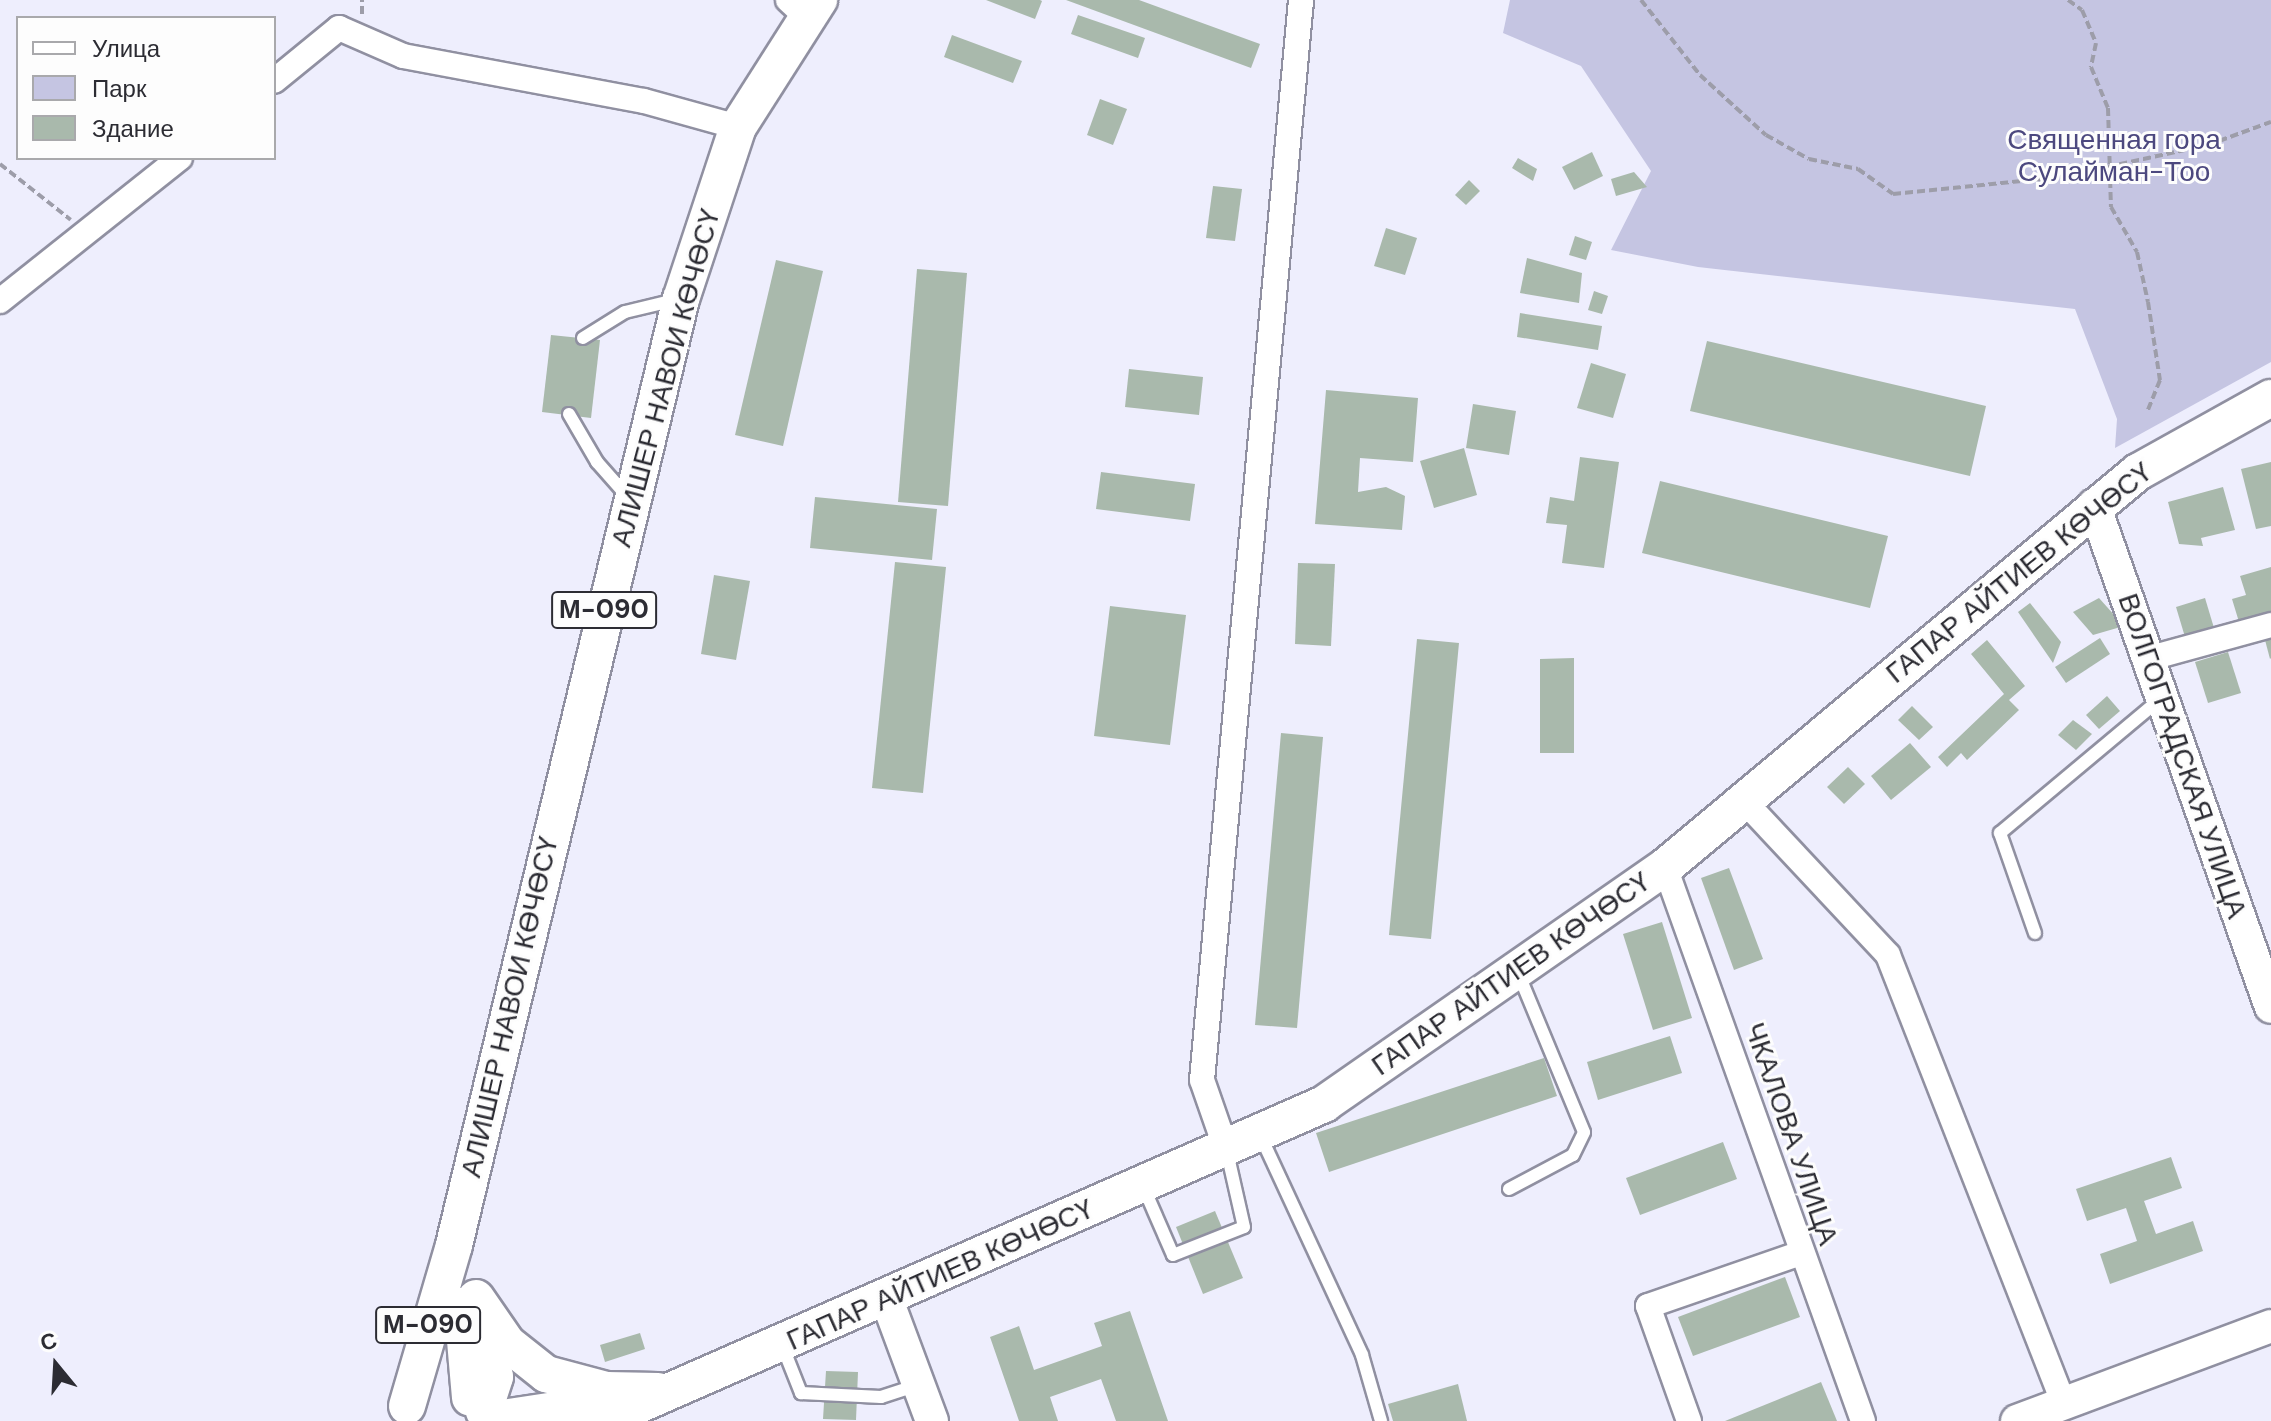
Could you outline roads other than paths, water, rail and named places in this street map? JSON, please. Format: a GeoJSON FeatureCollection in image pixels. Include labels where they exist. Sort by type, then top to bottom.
{"type":"FeatureCollection","features":[{"type":"Feature","properties":{"kind":"main road","name":"АЛИШЕР НАВОИ КӨЧӨСҮ"},"geometry":{"type":"LineString","coordinates":[[402,1413],[456,1255],[630,499],[681,299],[738,127],[804,6]]}},
{"type":"Feature","properties":{"kind":"main road","name":"ГАПАР АЙТИЕВ КӨЧӨСҮ"},"geometry":{"type":"LineString","coordinates":[[602,1421],[664,1392],[887,1300],[1324,1104],[1665,867],[2094,505],[2180,445],[2271,398]]}},
{"type":"Feature","properties":{"kind":"main road","name":"АЛИШЕР НАВОИ КӨЧӨСҮ"},"geometry":{"type":"LineString","coordinates":[[456,1255],[483,1413]]}},
{"type":"Feature","properties":{"kind":"main road"},"geometry":{"type":"LineString","coordinates":[[456,1255],[476,1298],[495,1367],[483,1413]]}},
{"type":"Feature","properties":{"kind":"main road"},"geometry":{"type":"LineString","coordinates":[[476,1298],[507,1343],[546,1374],[606,1390],[664,1392]]}},
{"type":"Feature","properties":{"kind":"main road","name":"М-090"},"geometry":{"type":"LineString","coordinates":[[402,1413],[432,1391],[483,1413]]}},
{"type":"Feature","properties":{"kind":"main road","name":"ГАПАР АЙТИЕВ КӨЧӨСҮ"},"geometry":{"type":"LineString","coordinates":[[483,1413],[664,1392]]}},
{"type":"Feature","properties":{"kind":"street"},"geometry":{"type":"LineString","coordinates":[[1226,1149],[1202,1080],[1301,0]]}},
{"type":"Feature","properties":{"kind":"street"},"geometry":{"type":"LineString","coordinates":[[276,79],[339,28],[403,56],[644,101],[738,127]]}},
{"type":"Feature","properties":{"kind":"street"},"geometry":{"type":"LineString","coordinates":[[0,301],[178,160]]}},
{"type":"Feature","properties":{"kind":"street","name":"ВОЛГОГРАДСКАЯ УЛИЦА"},"geometry":{"type":"LineString","coordinates":[[2094,505],[2271,1007]]}},
{"type":"Feature","properties":{"kind":"street"},"geometry":{"type":"LineString","coordinates":[[2147,659],[2271,625]]}},
{"type":"Feature","properties":{"kind":"street"},"geometry":{"type":"LineString","coordinates":[[1745,802],[1888,955],[2064,1403]]}},
{"type":"Feature","properties":{"kind":"street","name":"ЧКАЛОВА УЛИЦА"},"geometry":{"type":"LineString","coordinates":[[1665,867],[1863,1421]]}},
{"type":"Feature","properties":{"kind":"street"},"geometry":{"type":"LineString","coordinates":[[1689,1421],[1648,1306],[1801,1253]]}},
{"type":"Feature","properties":{"kind":"street"},"geometry":{"type":"LineString","coordinates":[[887,1300],[932,1421]]}},
{"type":"Feature","properties":{"kind":"street"},"geometry":{"type":"LineString","coordinates":[[2017,1421],[2271,1326]]}},
{"type":"Feature","properties":{"kind":"lane"},"geometry":{"type":"LineString","coordinates":[[583,338],[625,312],[681,299]]}},
{"type":"Feature","properties":{"kind":"lane"},"geometry":{"type":"LineString","coordinates":[[569,414],[597,462],[630,499]]}},
{"type":"Feature","properties":{"kind":"lane"},"geometry":{"type":"LineString","coordinates":[[2035,933],[2000,833],[2161,699]]}},
{"type":"Feature","properties":{"kind":"lane"},"geometry":{"type":"LineString","coordinates":[[1509,1189],[1573,1155],[1584,1132],[1518,972]]}},
{"type":"Feature","properties":{"kind":"lane"},"geometry":{"type":"LineString","coordinates":[[1260,1134],[1362,1355],[1381,1421]]}},
{"type":"Feature","properties":{"kind":"lane"},"geometry":{"type":"LineString","coordinates":[[1143,1186],[1173,1255],[1244,1227],[1226,1149]]}},
{"type":"Feature","properties":{"kind":"lane"},"geometry":{"type":"LineString","coordinates":[[782,1345],[801,1393],[881,1397],[920,1384]]}},
{"type":"Feature","properties":{"kind":"park label","name":"Священная гора Сулайман-Тоо"},"geometry":{"type":"Point","coordinates":[2114,156]}}]}
